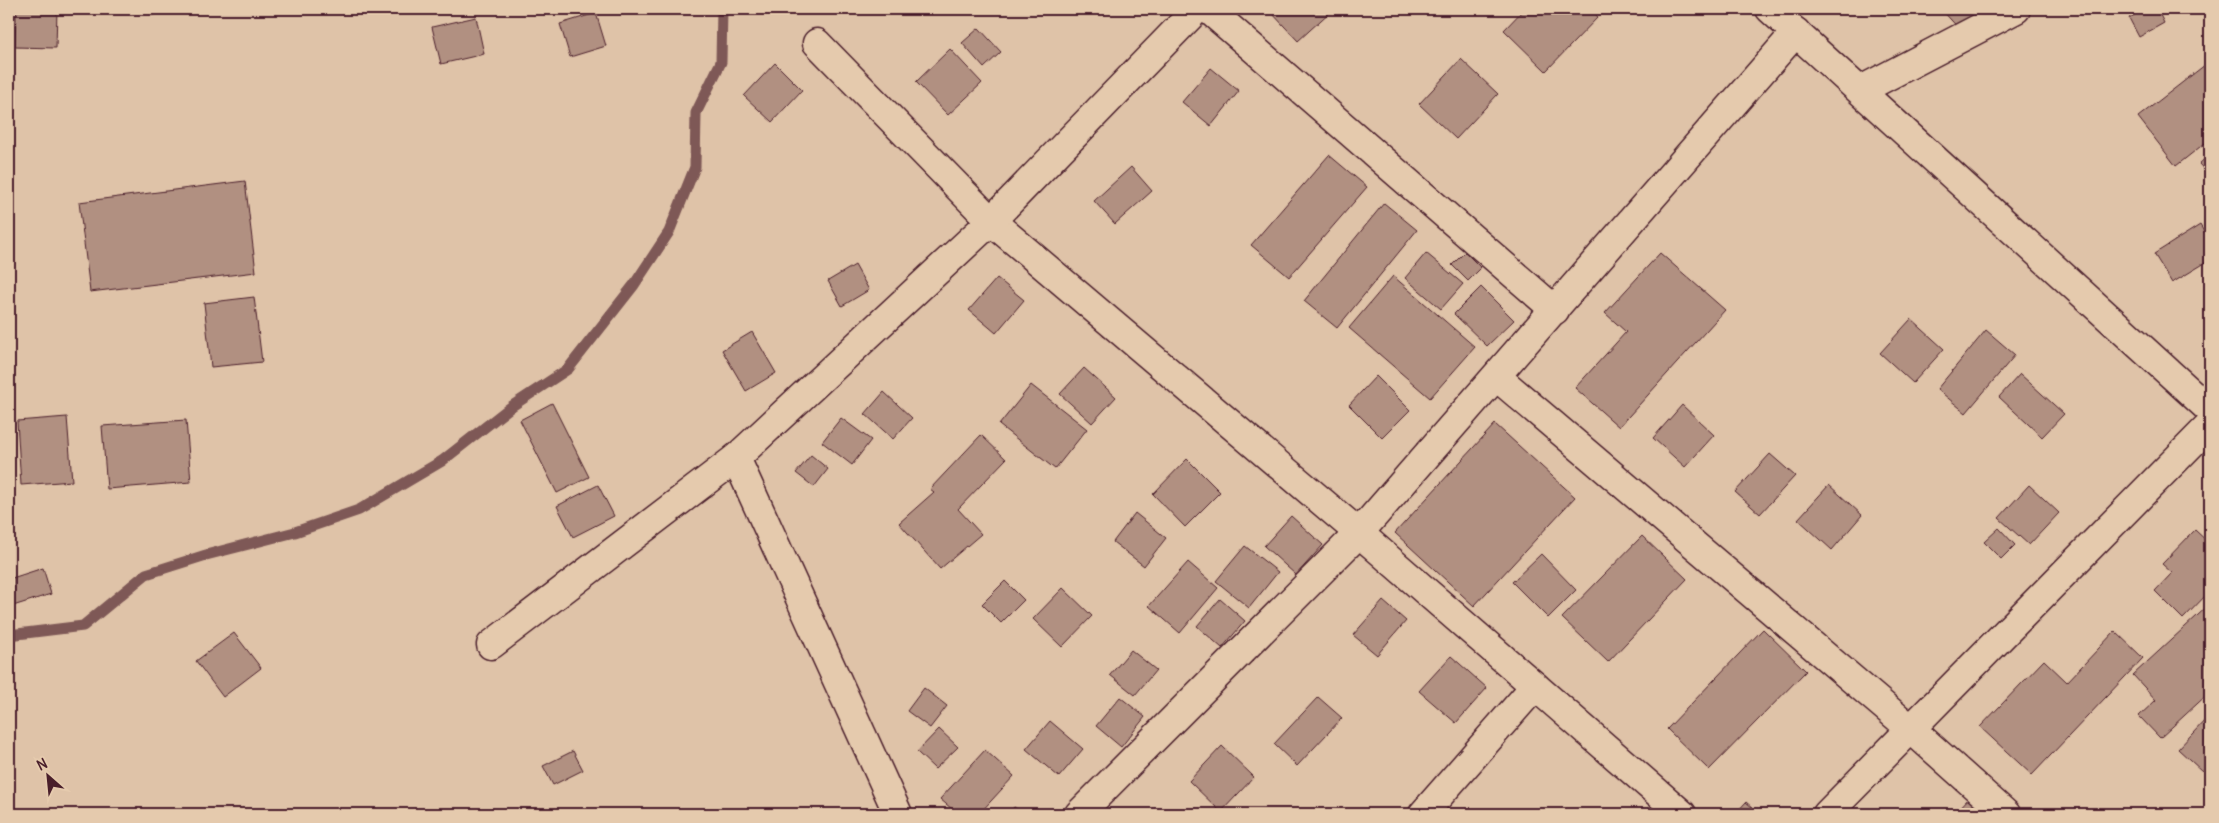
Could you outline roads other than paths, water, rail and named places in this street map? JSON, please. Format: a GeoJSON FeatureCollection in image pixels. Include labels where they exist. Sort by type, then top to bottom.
{"type":"FeatureCollection","features":[{"type":"Feature","properties":{"kind":"main road"},"geometry":{"type":"LineString","coordinates":[[491,645],[736,458],[991,221],[1196,9]]}},
{"type":"Feature","properties":{"kind":"main road"},"geometry":{"type":"LineString","coordinates":[[1208,9],[1555,310]]}},
{"type":"Feature","properties":{"kind":"main road"},"geometry":{"type":"LineString","coordinates":[[1770,9],[2210,410]]}},
{"type":"Feature","properties":{"kind":"main road"},"geometry":{"type":"LineString","coordinates":[[1861,90],[2016,9]]}},
{"type":"Feature","properties":{"kind":"main road"},"geometry":{"type":"LineString","coordinates":[[1079,814],[1359,533],[1796,32]]}},
{"type":"Feature","properties":{"kind":"main road"},"geometry":{"type":"LineString","coordinates":[[817,43],[991,221],[1359,533],[1682,814]]}},
{"type":"Feature","properties":{"kind":"main road"},"geometry":{"type":"LineString","coordinates":[[1497,376],[1911,729],[2006,814]]}},
{"type":"Feature","properties":{"kind":"main road"},"geometry":{"type":"LineString","coordinates":[[1827,814],[2210,425]]}},
{"type":"Feature","properties":{"kind":"main road"},"geometry":{"type":"LineString","coordinates":[[736,458],[898,814]]}},
{"type":"Feature","properties":{"kind":"main road"},"geometry":{"type":"LineString","coordinates":[[1423,814],[1535,686]]}},
{"type":"Feature","properties":{"kind":"waterway"},"geometry":{"type":"LineString","coordinates":[[9,635],[83,626],[146,574],[206,555],[295,532],[359,510],[442,461],[512,406],[568,369],[634,285],[669,232],[695,167],[696,113],[721,62],[722,9]]}}]}
